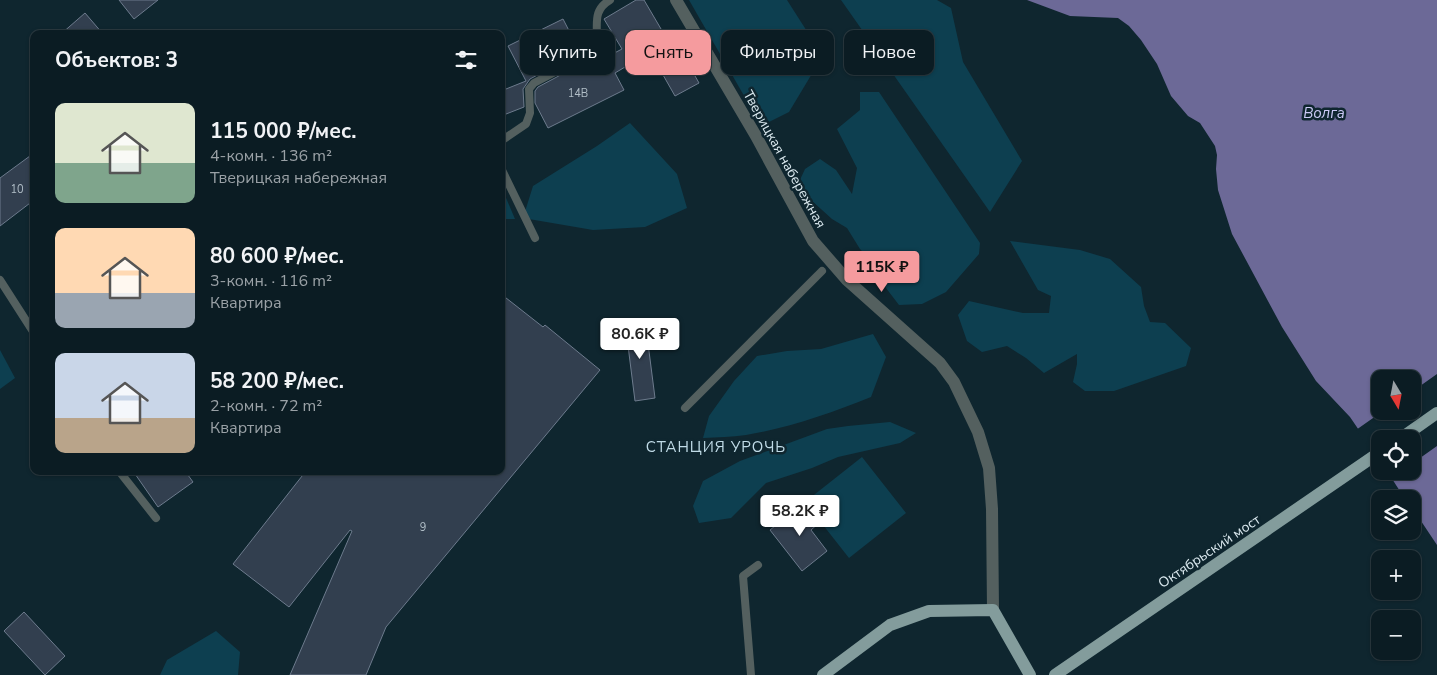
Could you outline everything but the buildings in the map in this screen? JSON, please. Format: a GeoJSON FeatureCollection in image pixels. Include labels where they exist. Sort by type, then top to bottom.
{"type":"FeatureCollection","features":[{"type":"Feature","properties":{"kind":"main road"},"geometry":{"type":"LineString","coordinates":[[1413,430],[1437,413]]}},
{"type":"Feature","properties":{"kind":"main road","name":"Октябрьский мост"},"geometry":{"type":"LineString","coordinates":[[1055,675],[1371,458]]}},
{"type":"Feature","properties":{"kind":"main road"},"geometry":{"type":"LineString","coordinates":[[823,675],[890,625],[929,611],[993,610],[1030,675]]}},
{"type":"Feature","properties":{"kind":"street","name":"Тверицкая набережная"},"geometry":{"type":"LineString","coordinates":[[676,0],[756,136],[813,241],[846,280],[940,363],[954,382],[978,432],[989,468],[992,509],[993,610]]}},
{"type":"Feature","properties":{"kind":"lane"},"geometry":{"type":"LineString","coordinates":[[505,138],[526,124],[530,113],[529,89],[534,83],[591,53],[596,46],[598,12],[610,0]]}},
{"type":"Feature","properties":{"kind":"lane"},"geometry":{"type":"LineString","coordinates":[[505,176],[535,238]]}},
{"type":"Feature","properties":{"kind":"lane"},"geometry":{"type":"LineString","coordinates":[[685,408],[822,271]]}},
{"type":"Feature","properties":{"kind":"lane"},"geometry":{"type":"LineString","coordinates":[[0,280],[30,327]]}},
{"type":"Feature","properties":{"kind":"lane"},"geometry":{"type":"LineString","coordinates":[[122,475],[156,518]]}},
{"type":"Feature","properties":{"kind":"lane"},"geometry":{"type":"LineString","coordinates":[[751,675],[743,576],[758,564]]}},
{"type":"Feature","properties":{"kind":"shaded area"},"geometry":{"type":"Polygon","coordinates":[[[689,0],[787,0],[806,30],[721,30],[721,56],[711,38],[711,30],[706,30],[689,0]]]}},
{"type":"Feature","properties":{"kind":"shaded area"},"geometry":{"type":"Polygon","coordinates":[[[841,0],[937,0],[951,8],[963,62],[1022,161],[990,212],[894,75],[934,75],[934,30],[862,30],[841,0]]]}},
{"type":"Feature","properties":{"kind":"shaded area"},"geometry":{"type":"Polygon","coordinates":[[[732,75],[811,75],[789,112],[769,122],[743,94],[732,75]]]}},
{"type":"Feature","properties":{"kind":"shaded area"},"geometry":{"type":"Polygon","coordinates":[[[860,92],[879,92],[980,243],[979,254],[946,292],[922,304],[899,305],[886,288],[877,267],[860,249],[847,228],[832,219],[811,200],[799,182],[805,169],[820,159],[836,170],[852,194],[857,168],[837,129],[860,110],[860,92]]]}},
{"type":"Feature","properties":{"kind":"shaded area"},"geometry":{"type":"Polygon","coordinates":[[[630,123],[677,174],[687,208],[645,227],[593,230],[523,218],[533,186],[630,123]]]}},
{"type":"Feature","properties":{"kind":"shaded area"},"geometry":{"type":"Polygon","coordinates":[[[505,195],[515,219],[505,219],[505,195]]]}},
{"type":"Feature","properties":{"kind":"shaded area"},"geometry":{"type":"Polygon","coordinates":[[[1010,241],[1080,250],[1110,259],[1141,287],[1144,306],[1150,322],[1165,323],[1191,348],[1186,366],[1114,391],[1085,391],[1073,382],[1077,354],[1044,373],[1026,358],[1007,346],[982,352],[967,341],[958,315],[969,301],[1023,313],[1049,313],[1051,296],[1038,290],[1010,241]]]}},
{"type":"Feature","properties":{"kind":"shaded area"},"geometry":{"type":"Polygon","coordinates":[[[873,334],[886,357],[871,397],[825,414],[778,428],[746,435],[703,438],[709,416],[734,381],[757,356],[787,351],[821,349],[873,334]]]}},
{"type":"Feature","properties":{"kind":"shaded area"},"geometry":{"type":"Polygon","coordinates":[[[0,350],[15,378],[0,389],[0,350]]]}},
{"type":"Feature","properties":{"kind":"shaded area"},"geometry":{"type":"Polygon","coordinates":[[[890,422],[916,433],[900,443],[838,457],[812,468],[766,483],[731,518],[699,523],[693,506],[703,481],[740,461],[827,429],[890,422]]]}},
{"type":"Feature","properties":{"kind":"shaded area"},"geometry":{"type":"Polygon","coordinates":[[[862,457],[906,513],[849,558],[805,502],[862,457]]]}},
{"type":"Feature","properties":{"kind":"shaded area"},"geometry":{"type":"Polygon","coordinates":[[[216,631],[240,652],[238,675],[160,675],[167,660],[216,631]]]}},
{"type":"Feature","properties":{"kind":"water","name":"Волга"},"geometry":{"type":"Polygon","coordinates":[[[1027,0],[1437,0],[1437,545],[1421,521],[1421,490],[1399,490],[1393,480],[1421,480],[1421,430],[1371,430],[1371,448],[1350,417],[1316,381],[1282,327],[1232,234],[1218,190],[1215,146],[1200,123],[1188,116],[1171,96],[1157,64],[1141,40],[1129,26],[1118,18],[1070,16],[1027,0]]]}},
{"type":"Feature","properties":{"kind":"pier"},"geometry":{"type":"Polygon","coordinates":[[[1437,374],[1437,446],[1421,457],[1421,430],[1371,430],[1371,452],[1356,430],[1371,419],[1421,420],[1421,385],[1437,374]]]}},
{"type":"Feature","properties":{"kind":"district","name":"СТАНЦИЯ УРОЧЬ"},"geometry":{"type":"Point","coordinates":[716,447]}}]}
